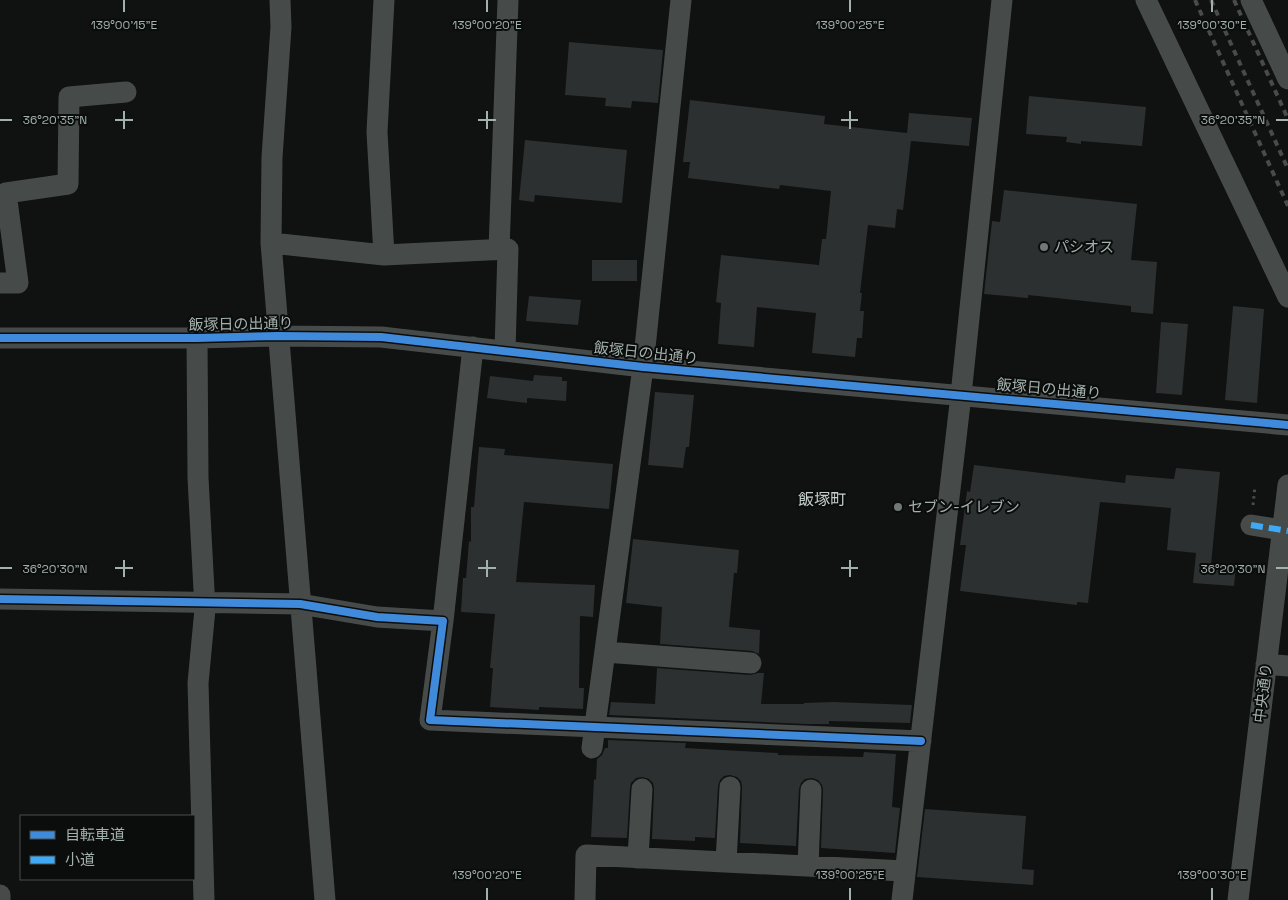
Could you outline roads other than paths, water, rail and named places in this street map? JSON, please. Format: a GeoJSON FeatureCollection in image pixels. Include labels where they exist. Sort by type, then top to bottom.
{"type":"FeatureCollection","features":[{"type":"Feature","properties":{"kind":"street"},"geometry":{"type":"LineString","coordinates":[[280,0],[281,27],[272,157],[271,243],[325,900]]}},
{"type":"Feature","properties":{"kind":"street"},"geometry":{"type":"LineString","coordinates":[[384,0],[377,132],[384,255]]}},
{"type":"Feature","properties":{"kind":"street"},"geometry":{"type":"LineString","coordinates":[[499,250],[508,0]]}},
{"type":"Feature","properties":{"kind":"street"},"geometry":{"type":"LineString","coordinates":[[593,738],[643,367],[681,0]]}},
{"type":"Feature","properties":{"kind":"street"},"geometry":{"type":"LineString","coordinates":[[902,900],[961,395],[1002,0]]}},
{"type":"Feature","properties":{"kind":"street"},"geometry":{"type":"LineString","coordinates":[[1146,0],[1288,296]]}},
{"type":"Feature","properties":{"kind":"street"},"geometry":{"type":"LineString","coordinates":[[1251,0],[1288,79]]}},
{"type":"Feature","properties":{"kind":"street"},"geometry":{"type":"LineString","coordinates":[[0,283],[18,283],[6,193],[68,184],[69,97],[126,92]]}},
{"type":"Feature","properties":{"kind":"street"},"geometry":{"type":"LineString","coordinates":[[271,243],[384,255],[508,249],[505,351]]}},
{"type":"Feature","properties":{"kind":"street","name":"飯塚日の出通り"},"geometry":{"type":"LineString","coordinates":[[0,338],[381,337],[643,367],[1288,425]]}},
{"type":"Feature","properties":{"kind":"street"},"geometry":{"type":"LineString","coordinates":[[197,338],[198,478],[204,603],[198,682],[204,900]]}},
{"type":"Feature","properties":{"kind":"street"},"geometry":{"type":"LineString","coordinates":[[473,347],[430,720],[593,738],[920,741]]}},
{"type":"Feature","properties":{"kind":"street","name":"中央通り"},"geometry":{"type":"LineString","coordinates":[[1238,900],[1288,485]]}},
{"type":"Feature","properties":{"kind":"street"},"geometry":{"type":"LineString","coordinates":[[1251,525],[1288,531]]}},
{"type":"Feature","properties":{"kind":"street"},"geometry":{"type":"LineString","coordinates":[[0,599],[300,604],[377,617],[443,620]]}},
{"type":"Feature","properties":{"kind":"street"},"geometry":{"type":"LineString","coordinates":[[605,652],[751,663]]}},
{"type":"Feature","properties":{"kind":"street"},"geometry":{"type":"LineString","coordinates":[[1266,664],[1288,666]]}},
{"type":"Feature","properties":{"kind":"street"},"geometry":{"type":"LineString","coordinates":[[726,862],[730,787]]}},
{"type":"Feature","properties":{"kind":"street"},"geometry":{"type":"LineString","coordinates":[[638,858],[642,790]]}},
{"type":"Feature","properties":{"kind":"street"},"geometry":{"type":"LineString","coordinates":[[808,866],[811,790]]}},
{"type":"Feature","properties":{"kind":"street"},"geometry":{"type":"LineString","coordinates":[[585,900],[586,855],[904,871]]}},
{"type":"Feature","properties":{"kind":"street"},"geometry":{"type":"LineString","coordinates":[[0,895],[0,900]]}},
{"type":"Feature","properties":{"kind":"railway"},"geometry":{"type":"LineString","coordinates":[[1195,0],[1288,206]]}},
{"type":"Feature","properties":{"kind":"railway"},"geometry":{"type":"LineString","coordinates":[[1211,0],[1288,169]]}},
{"type":"Feature","properties":{"kind":"railway"},"geometry":{"type":"LineString","coordinates":[[1234,0],[1288,119]]}},
{"type":"Feature","properties":{"kind":"place","name":"パシオス"},"geometry":{"type":"Point","coordinates":[1044,247]}},
{"type":"Feature","properties":{"kind":"place","name":"セブン-イレブン"},"geometry":{"type":"Point","coordinates":[898,507]}},
{"type":"Feature","properties":{"kind":"district","name":"飯塚町"},"geometry":{"type":"Point","coordinates":[822,499]}}]}
